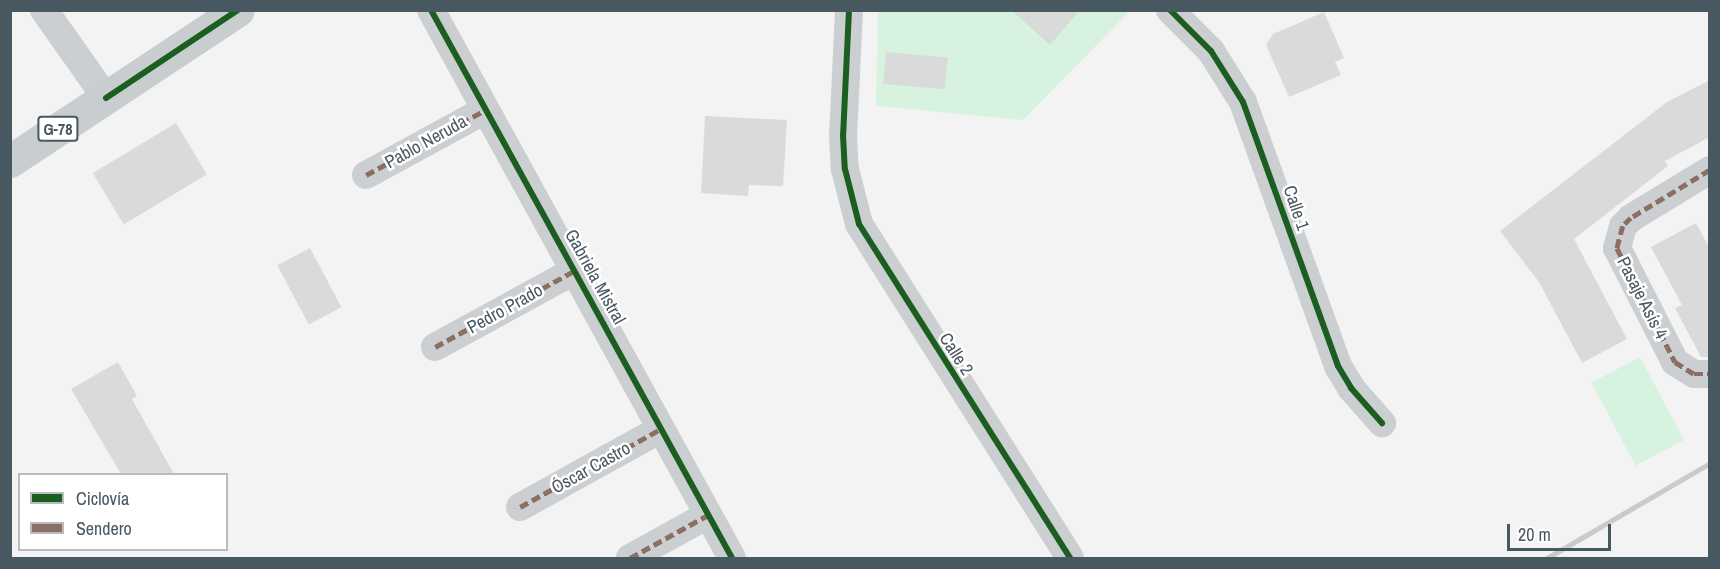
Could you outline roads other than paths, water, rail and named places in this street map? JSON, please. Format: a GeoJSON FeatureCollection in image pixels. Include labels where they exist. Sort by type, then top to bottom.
{"type":"FeatureCollection","features":[{"type":"Feature","properties":{"kind":"main road","name":"G-78"},"geometry":{"type":"LineString","coordinates":[[10,161],[238,10]]}},
{"type":"Feature","properties":{"kind":"street"},"geometry":{"type":"LineString","coordinates":[[44,10],[106,98]]}},
{"type":"Feature","properties":{"kind":"street","name":"Gabriela Mistral"},"geometry":{"type":"LineString","coordinates":[[431,10],[732,558]]}},
{"type":"Feature","properties":{"kind":"street","name":"Calle 2"},"geometry":{"type":"LineString","coordinates":[[849,10],[843,135],[845,169],[859,224],[1070,558]]}},
{"type":"Feature","properties":{"kind":"street","name":"Calle 1"},"geometry":{"type":"LineString","coordinates":[[1170,10],[1211,51],[1243,102],[1338,366],[1351,388],[1382,423]]}},
{"type":"Feature","properties":{"kind":"street","name":"Pablo Neruda"},"geometry":{"type":"LineString","coordinates":[[366,175],[485,110]]}},
{"type":"Feature","properties":{"kind":"street","name":"Pasaje Asís 4"},"geometry":{"type":"LineString","coordinates":[[1710,170],[1631,218],[1623,226],[1617,248],[1675,362],[1694,374],[1710,374]]}},
{"type":"Feature","properties":{"kind":"street","name":"Pedro Prado"},"geometry":{"type":"LineString","coordinates":[[435,347],[574,271]]}},
{"type":"Feature","properties":{"kind":"street","name":"Óscar Castro"},"geometry":{"type":"LineString","coordinates":[[520,507],[661,429]]}},
{"type":"Feature","properties":{"kind":"street"},"geometry":{"type":"LineString","coordinates":[[630,558],[708,515]]}},
{"type":"Feature","properties":{"kind":"railway"},"geometry":{"type":"LineString","coordinates":[[1547,558],[1710,463]]}}]}
